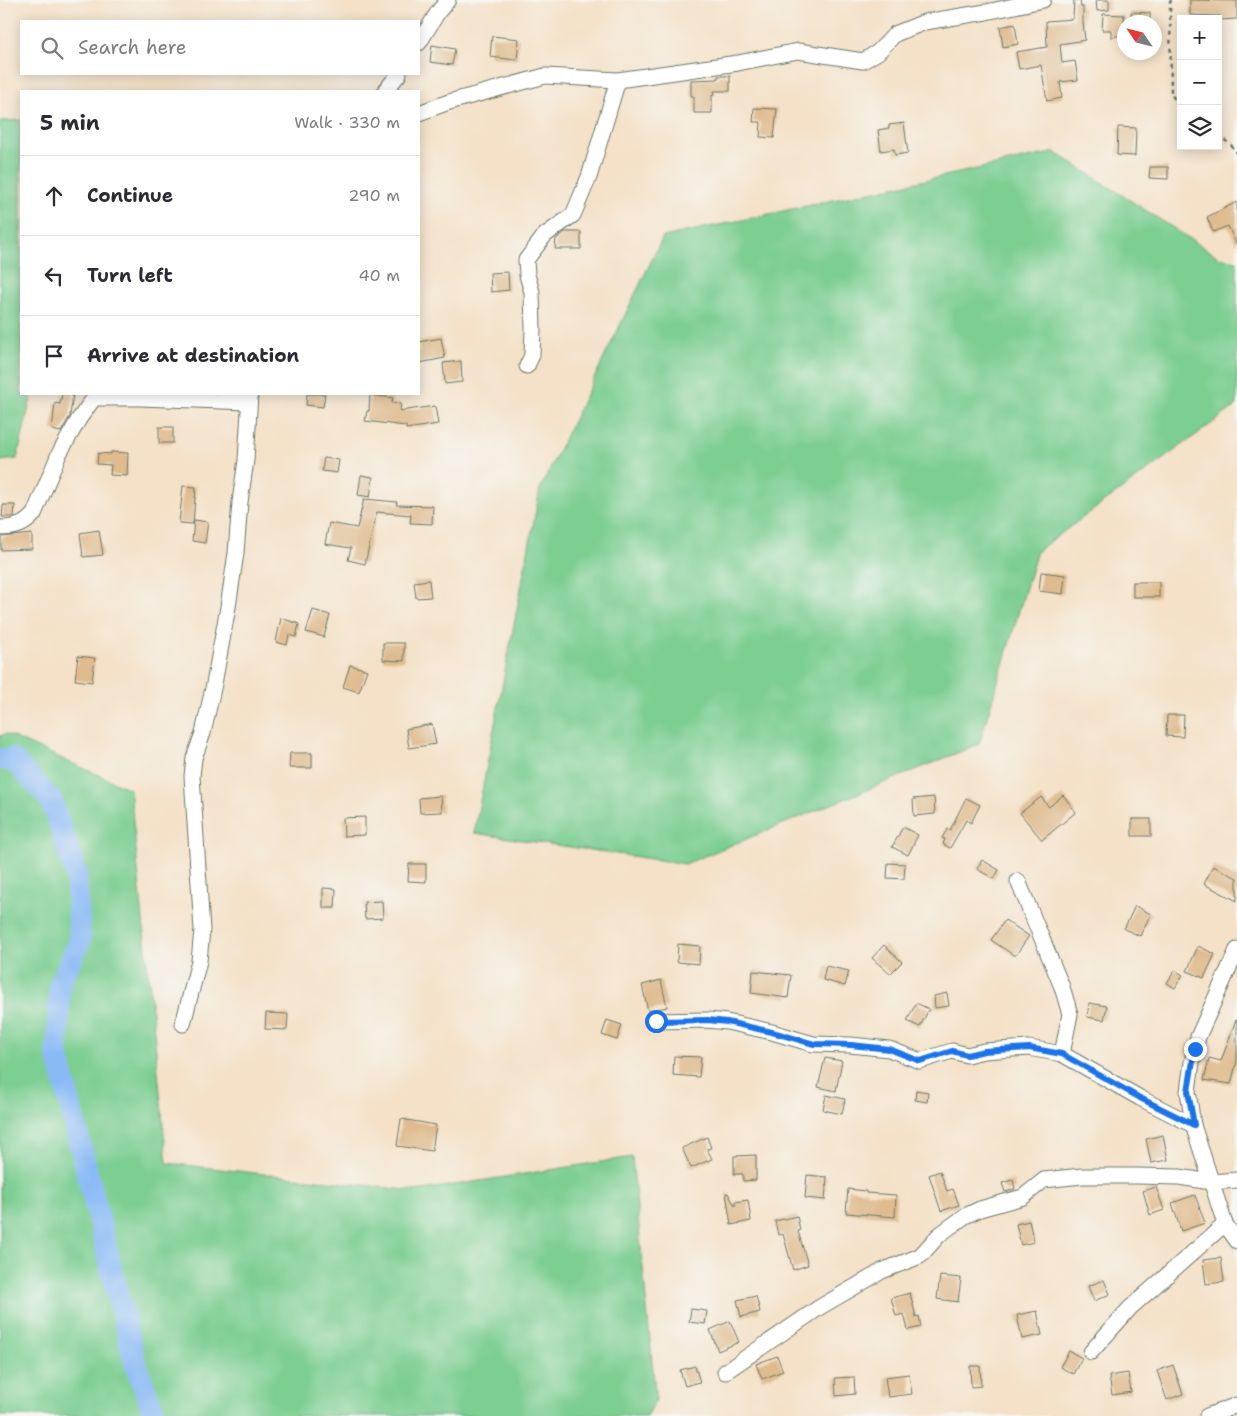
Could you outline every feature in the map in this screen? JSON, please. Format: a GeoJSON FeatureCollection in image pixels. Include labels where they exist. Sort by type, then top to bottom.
{"type":"FeatureCollection","features":[{"type":"Feature","properties":{"kind":"street"},"geometry":{"type":"LineString","coordinates":[[420,41],[438,12],[448,0]]}},
{"type":"Feature","properties":{"kind":"street"},"geometry":{"type":"LineString","coordinates":[[420,113],[449,102],[545,76],[618,80],[738,63],[798,51],[863,61],[878,52],[895,34],[925,22],[1043,0]]}},
{"type":"Feature","properties":{"kind":"street"},"geometry":{"type":"LineString","coordinates":[[386,90],[397,75]]}},
{"type":"Feature","properties":{"kind":"street"},"geometry":{"type":"LineString","coordinates":[[527,366],[532,355],[533,329],[532,292],[527,275],[526,260],[545,235],[573,215],[589,177],[618,80]]}},
{"type":"Feature","properties":{"kind":"street"},"geometry":{"type":"LineString","coordinates":[[0,528],[13,528],[30,519],[34,514],[59,454],[79,419],[94,398],[250,398],[246,460],[228,607],[214,684],[203,733],[194,758],[192,776],[202,930],[199,961],[183,1024]]}},
{"type":"Feature","properties":{"kind":"street"},"geometry":{"type":"LineString","coordinates":[[1018,881],[1062,987],[1070,1014],[1062,1054]]}},
{"type":"Feature","properties":{"kind":"street"},"geometry":{"type":"LineString","coordinates":[[1237,950],[1198,1037],[1188,1091],[1194,1125],[1224,1224],[1237,1241]]}},
{"type":"Feature","properties":{"kind":"street"},"geometry":{"type":"LineString","coordinates":[[656,1021],[708,1020],[727,1022],[814,1044],[889,1049],[920,1061],[952,1051],[967,1055],[984,1051],[1029,1048],[1062,1054],[1140,1098],[1194,1125]]}},
{"type":"Feature","properties":{"kind":"street"},"geometry":{"type":"LineString","coordinates":[[725,1372],[820,1307],[882,1271],[920,1256],[939,1236],[965,1216],[980,1209],[1023,1197],[1044,1180],[1082,1176],[1137,1176],[1179,1177],[1212,1182],[1237,1180]]}},
{"type":"Feature","properties":{"kind":"street"},"geometry":{"type":"LineString","coordinates":[[1091,1352],[1130,1308],[1224,1224]]}},
{"type":"Feature","properties":{"kind":"street"},"geometry":{"type":"LineString","coordinates":[[1207,1416],[1237,1405]]}},
{"type":"Feature","properties":{"kind":"path"},"geometry":{"type":"LineString","coordinates":[[1171,0],[1171,93],[1178,105]]}},
{"type":"Feature","properties":{"kind":"path"},"geometry":{"type":"LineString","coordinates":[[1222,138],[1237,153]]}},
{"type":"Feature","properties":{"kind":"green space"},"geometry":{"type":"Polygon","coordinates":[[[20,120],[20,395],[32,395],[17,459],[0,461],[0,121],[20,120]]]}},
{"type":"Feature","properties":{"kind":"green space"},"geometry":{"type":"Polygon","coordinates":[[[1055,152],[1220,258],[1237,261],[1237,405],[1037,551],[979,744],[685,864],[474,833],[540,489],[663,237],[1055,152]]]}},
{"type":"Feature","properties":{"kind":"green space"},"geometry":{"type":"Polygon","coordinates":[[[6,734],[130,789],[167,1163],[416,1191],[632,1157],[656,1400],[647,1416],[0,1416],[0,736],[6,734]]]}},
{"type":"Feature","properties":{"kind":"building"},"geometry":{"type":"Polygon","coordinates":[[[1074,0],[1080,0],[1081,7],[1083,7],[1085,40],[1060,44],[1062,63],[1075,61],[1078,80],[1060,82],[1062,98],[1047,101],[1041,65],[1019,69],[1016,52],[1047,47],[1046,21],[1073,19],[1074,0]]]}},
{"type":"Feature","properties":{"kind":"building"},"geometry":{"type":"Polygon","coordinates":[[[1096,0],[1109,0],[1109,10],[1097,11],[1096,0]]]}},
{"type":"Feature","properties":{"kind":"building"},"geometry":{"type":"Polygon","coordinates":[[[1190,0],[1237,1],[1237,19],[1222,20],[1222,15],[1190,15],[1190,0]]]}},
{"type":"Feature","properties":{"kind":"building"},"geometry":{"type":"Polygon","coordinates":[[[1131,12],[1150,13],[1150,15],[1131,15],[1131,12]]]}},
{"type":"Feature","properties":{"kind":"building"},"geometry":{"type":"Polygon","coordinates":[[[1103,14],[1124,15],[1117,15],[1117,36],[1111,37],[1111,30],[1102,30],[1103,14]]]}},
{"type":"Feature","properties":{"kind":"building"},"geometry":{"type":"Polygon","coordinates":[[[1015,24],[1018,44],[1003,47],[1000,27],[1015,24]]]}},
{"type":"Feature","properties":{"kind":"building"},"geometry":{"type":"Polygon","coordinates":[[[492,36],[519,39],[517,60],[490,57],[492,36]]]}},
{"type":"Feature","properties":{"kind":"building"},"geometry":{"type":"Polygon","coordinates":[[[432,45],[455,49],[452,65],[430,62],[432,45]]]}},
{"type":"Feature","properties":{"kind":"building"},"geometry":{"type":"Polygon","coordinates":[[[718,76],[730,76],[730,91],[714,91],[715,95],[712,95],[712,113],[694,113],[694,96],[691,96],[691,80],[718,79],[718,76]]]}},
{"type":"Feature","properties":{"kind":"building"},"geometry":{"type":"Polygon","coordinates":[[[754,108],[777,109],[774,138],[760,137],[761,122],[753,122],[754,108]]]}},
{"type":"Feature","properties":{"kind":"building"},"geometry":{"type":"Polygon","coordinates":[[[904,123],[908,153],[895,155],[894,149],[881,151],[878,130],[889,128],[889,125],[904,123]]]}},
{"type":"Feature","properties":{"kind":"building"},"geometry":{"type":"Polygon","coordinates":[[[1118,127],[1136,128],[1135,156],[1117,155],[1118,127]]]}},
{"type":"Feature","properties":{"kind":"building"},"geometry":{"type":"Polygon","coordinates":[[[1150,167],[1168,167],[1168,179],[1149,178],[1150,167]]]}},
{"type":"Feature","properties":{"kind":"building"},"geometry":{"type":"Polygon","coordinates":[[[1237,202],[1237,245],[1228,226],[1213,232],[1207,217],[1237,202]]]}},
{"type":"Feature","properties":{"kind":"building"},"geometry":{"type":"Polygon","coordinates":[[[565,232],[581,232],[581,249],[555,249],[556,239],[565,232]]]}},
{"type":"Feature","properties":{"kind":"building"},"geometry":{"type":"Polygon","coordinates":[[[508,272],[509,290],[491,292],[490,273],[508,272]]]}},
{"type":"Feature","properties":{"kind":"building"},"geometry":{"type":"Polygon","coordinates":[[[441,338],[445,358],[420,363],[420,342],[441,338]]]}},
{"type":"Feature","properties":{"kind":"building"},"geometry":{"type":"Polygon","coordinates":[[[461,361],[462,382],[445,384],[443,363],[461,361]]]}},
{"type":"Feature","properties":{"kind":"building"},"geometry":{"type":"Polygon","coordinates":[[[62,395],[73,395],[70,416],[61,432],[52,430],[55,403],[60,404],[62,395]]]}},
{"type":"Feature","properties":{"kind":"building"},"geometry":{"type":"Polygon","coordinates":[[[307,395],[325,395],[323,407],[306,405],[307,395]]]}},
{"type":"Feature","properties":{"kind":"building"},"geometry":{"type":"Polygon","coordinates":[[[370,395],[393,398],[392,403],[401,404],[400,411],[435,406],[438,424],[406,429],[406,426],[365,421],[367,411],[369,411],[370,395]]]}},
{"type":"Feature","properties":{"kind":"building"},"geometry":{"type":"Polygon","coordinates":[[[159,427],[173,427],[173,443],[159,443],[159,427]]]}},
{"type":"Feature","properties":{"kind":"building"},"geometry":{"type":"Polygon","coordinates":[[[111,452],[128,453],[127,476],[110,475],[111,465],[97,464],[98,453],[111,454],[111,452]]]}},
{"type":"Feature","properties":{"kind":"building"},"geometry":{"type":"Polygon","coordinates":[[[324,458],[339,460],[337,473],[322,471],[324,458]]]}},
{"type":"Feature","properties":{"kind":"building"},"geometry":{"type":"Polygon","coordinates":[[[361,475],[373,477],[370,497],[358,495],[361,475]]]}},
{"type":"Feature","properties":{"kind":"building"},"geometry":{"type":"Polygon","coordinates":[[[183,486],[196,487],[193,524],[179,523],[183,486]]]}},
{"type":"Feature","properties":{"kind":"building"},"geometry":{"type":"Polygon","coordinates":[[[364,499],[397,502],[396,505],[433,506],[432,524],[410,523],[411,515],[377,512],[365,564],[348,560],[351,548],[325,544],[329,523],[357,528],[364,499]]]}},
{"type":"Feature","properties":{"kind":"building"},"geometry":{"type":"Polygon","coordinates":[[[3,505],[15,505],[14,517],[2,517],[3,505]]]}},
{"type":"Feature","properties":{"kind":"building"},"geometry":{"type":"Polygon","coordinates":[[[194,520],[208,522],[205,543],[192,541],[194,520]]]}},
{"type":"Feature","properties":{"kind":"building"},"geometry":{"type":"Polygon","coordinates":[[[99,530],[103,555],[83,557],[80,533],[99,530]]]}},
{"type":"Feature","properties":{"kind":"building"},"geometry":{"type":"Polygon","coordinates":[[[32,534],[32,549],[1,550],[1,537],[32,534]]]}},
{"type":"Feature","properties":{"kind":"building"},"geometry":{"type":"Polygon","coordinates":[[[1041,572],[1065,575],[1063,594],[1039,591],[1041,572]]]}},
{"type":"Feature","properties":{"kind":"building"},"geometry":{"type":"Polygon","coordinates":[[[429,580],[431,597],[416,598],[414,582],[429,580]]]}},
{"type":"Feature","properties":{"kind":"building"},"geometry":{"type":"Polygon","coordinates":[[[1133,582],[1159,582],[1159,597],[1133,597],[1133,582]]]}},
{"type":"Feature","properties":{"kind":"building"},"geometry":{"type":"Polygon","coordinates":[[[313,610],[330,615],[324,637],[306,632],[313,610]]]}},
{"type":"Feature","properties":{"kind":"building"},"geometry":{"type":"Polygon","coordinates":[[[281,618],[299,624],[296,637],[289,635],[287,645],[276,642],[281,618]]]}},
{"type":"Feature","properties":{"kind":"building"},"geometry":{"type":"Polygon","coordinates":[[[383,643],[404,643],[404,661],[383,660],[383,643]]]}},
{"type":"Feature","properties":{"kind":"building"},"geometry":{"type":"Polygon","coordinates":[[[78,656],[95,658],[92,682],[75,680],[78,656]]]}},
{"type":"Feature","properties":{"kind":"building"},"geometry":{"type":"Polygon","coordinates":[[[350,665],[367,670],[359,692],[343,687],[350,665]]]}},
{"type":"Feature","properties":{"kind":"building"},"geometry":{"type":"Polygon","coordinates":[[[1167,715],[1184,715],[1183,737],[1166,736],[1167,715]]]}},
{"type":"Feature","properties":{"kind":"building"},"geometry":{"type":"Polygon","coordinates":[[[432,724],[436,744],[409,748],[406,729],[432,724]]]}},
{"type":"Feature","properties":{"kind":"building"},"geometry":{"type":"Polygon","coordinates":[[[290,753],[312,753],[312,768],[289,768],[290,753]]]}},
{"type":"Feature","properties":{"kind":"building"},"geometry":{"type":"Polygon","coordinates":[[[1063,795],[1076,812],[1042,840],[1020,813],[1041,797],[1049,807],[1063,795]]]}},
{"type":"Feature","properties":{"kind":"building"},"geometry":{"type":"Polygon","coordinates":[[[441,796],[442,812],[420,813],[419,798],[441,796]]]}},
{"type":"Feature","properties":{"kind":"building"},"geometry":{"type":"Polygon","coordinates":[[[934,797],[935,814],[914,816],[913,799],[934,797]]]}},
{"type":"Feature","properties":{"kind":"building"},"geometry":{"type":"Polygon","coordinates":[[[966,798],[980,805],[971,823],[966,820],[950,848],[943,844],[945,839],[942,838],[948,828],[950,830],[966,798]]]}},
{"type":"Feature","properties":{"kind":"building"},"geometry":{"type":"Polygon","coordinates":[[[365,817],[365,835],[344,836],[343,818],[365,817]]]}},
{"type":"Feature","properties":{"kind":"building"},"geometry":{"type":"Polygon","coordinates":[[[1132,819],[1151,819],[1151,836],[1132,836],[1132,819]]]}},
{"type":"Feature","properties":{"kind":"building"},"geometry":{"type":"Polygon","coordinates":[[[903,827],[918,835],[908,855],[892,847],[903,827]]]}},
{"type":"Feature","properties":{"kind":"building"},"geometry":{"type":"Polygon","coordinates":[[[982,860],[999,870],[994,879],[977,869],[982,860]]]}},
{"type":"Feature","properties":{"kind":"building"},"geometry":{"type":"Polygon","coordinates":[[[888,863],[905,864],[904,879],[887,878],[888,863]]]}},
{"type":"Feature","properties":{"kind":"building"},"geometry":{"type":"Polygon","coordinates":[[[409,864],[426,864],[426,882],[408,881],[409,864]]]}},
{"type":"Feature","properties":{"kind":"building"},"geometry":{"type":"Polygon","coordinates":[[[1213,866],[1237,878],[1237,901],[1204,884],[1213,866]]]}},
{"type":"Feature","properties":{"kind":"building"},"geometry":{"type":"Polygon","coordinates":[[[323,888],[336,889],[335,908],[323,908],[323,888]]]}},
{"type":"Feature","properties":{"kind":"building"},"geometry":{"type":"Polygon","coordinates":[[[382,901],[383,918],[365,919],[364,902],[382,901]]]}},
{"type":"Feature","properties":{"kind":"building"},"geometry":{"type":"Polygon","coordinates":[[[1135,906],[1151,914],[1140,936],[1124,929],[1135,906]]]}},
{"type":"Feature","properties":{"kind":"building"},"geometry":{"type":"Polygon","coordinates":[[[1005,920],[1029,936],[1015,956],[991,940],[1005,920]]]}},
{"type":"Feature","properties":{"kind":"building"},"geometry":{"type":"Polygon","coordinates":[[[678,944],[700,946],[699,964],[677,962],[678,944]]]}},
{"type":"Feature","properties":{"kind":"building"},"geometry":{"type":"Polygon","coordinates":[[[884,945],[902,962],[890,974],[872,958],[884,945]]]}},
{"type":"Feature","properties":{"kind":"building"},"geometry":{"type":"Polygon","coordinates":[[[1198,946],[1215,954],[1204,978],[1187,971],[1198,946]]]}},
{"type":"Feature","properties":{"kind":"building"},"geometry":{"type":"Polygon","coordinates":[[[826,966],[849,971],[845,986],[823,980],[826,966]]]}},
{"type":"Feature","properties":{"kind":"building"},"geometry":{"type":"Polygon","coordinates":[[[1175,970],[1183,975],[1175,988],[1167,983],[1175,970]]]}},
{"type":"Feature","properties":{"kind":"building"},"geometry":{"type":"Polygon","coordinates":[[[753,971],[791,975],[788,998],[751,993],[753,971]]]}},
{"type":"Feature","properties":{"kind":"building"},"geometry":{"type":"Polygon","coordinates":[[[661,980],[667,1007],[648,1011],[642,985],[661,980]]]}},
{"type":"Feature","properties":{"kind":"building"},"geometry":{"type":"Polygon","coordinates":[[[947,993],[949,1006],[935,1008],[934,996],[947,993]]]}},
{"type":"Feature","properties":{"kind":"building"},"geometry":{"type":"Polygon","coordinates":[[[916,1003],[929,1009],[920,1027],[907,1021],[916,1003]]]}},
{"type":"Feature","properties":{"kind":"building"},"geometry":{"type":"Polygon","coordinates":[[[1089,1003],[1107,1006],[1104,1020],[1087,1017],[1089,1003]]]}},
{"type":"Feature","properties":{"kind":"building"},"geometry":{"type":"Polygon","coordinates":[[[266,1013],[288,1014],[287,1030],[265,1029],[266,1013]]]}},
{"type":"Feature","properties":{"kind":"building"},"geometry":{"type":"Polygon","coordinates":[[[607,1020],[622,1025],[617,1040],[602,1035],[607,1020]]]}},
{"type":"Feature","properties":{"kind":"building"},"geometry":{"type":"Polygon","coordinates":[[[1236,1020],[1237,1060],[1231,1084],[1204,1080],[1209,1058],[1221,1061],[1236,1020]]]}},
{"type":"Feature","properties":{"kind":"building"},"geometry":{"type":"Polygon","coordinates":[[[674,1056],[701,1057],[699,1077],[673,1075],[674,1056]]]}},
{"type":"Feature","properties":{"kind":"building"},"geometry":{"type":"Polygon","coordinates":[[[825,1058],[842,1061],[836,1091],[818,1087],[825,1058]]]}},
{"type":"Feature","properties":{"kind":"building"},"geometry":{"type":"Polygon","coordinates":[[[916,1090],[928,1092],[927,1102],[915,1100],[916,1090]]]}},
{"type":"Feature","properties":{"kind":"building"},"geometry":{"type":"Polygon","coordinates":[[[826,1095],[845,1099],[842,1114],[823,1110],[826,1095]]]}},
{"type":"Feature","properties":{"kind":"building"},"geometry":{"type":"Polygon","coordinates":[[[401,1119],[436,1125],[432,1151],[397,1146],[401,1119]]]}},
{"type":"Feature","properties":{"kind":"building"},"geometry":{"type":"Polygon","coordinates":[[[1163,1135],[1168,1160],[1151,1163],[1146,1139],[1163,1135]]]}},
{"type":"Feature","properties":{"kind":"building"},"geometry":{"type":"Polygon","coordinates":[[[707,1137],[711,1148],[707,1149],[712,1159],[691,1168],[682,1148],[707,1137]]]}},
{"type":"Feature","properties":{"kind":"building"},"geometry":{"type":"Polygon","coordinates":[[[756,1155],[756,1180],[743,1181],[743,1174],[734,1174],[734,1156],[756,1155]]]}},
{"type":"Feature","properties":{"kind":"building"},"geometry":{"type":"Polygon","coordinates":[[[940,1171],[947,1191],[953,1189],[959,1205],[941,1211],[929,1175],[940,1171]]]}},
{"type":"Feature","properties":{"kind":"building"},"geometry":{"type":"Polygon","coordinates":[[[807,1175],[827,1177],[825,1200],[805,1198],[807,1175]]]}},
{"type":"Feature","properties":{"kind":"building"},"geometry":{"type":"Polygon","coordinates":[[[1013,1180],[1015,1189],[1005,1192],[1002,1183],[1013,1180]]]}},
{"type":"Feature","properties":{"kind":"building"},"geometry":{"type":"Polygon","coordinates":[[[1156,1187],[1164,1210],[1150,1215],[1143,1191],[1156,1187]]]}},
{"type":"Feature","properties":{"kind":"building"},"geometry":{"type":"Polygon","coordinates":[[[848,1189],[866,1191],[866,1193],[896,1195],[895,1217],[846,1213],[848,1189]]]}},
{"type":"Feature","properties":{"kind":"building"},"geometry":{"type":"Polygon","coordinates":[[[726,1193],[728,1193],[735,1206],[735,1202],[748,1200],[751,1221],[731,1225],[726,1193]]]}},
{"type":"Feature","properties":{"kind":"building"},"geometry":{"type":"Polygon","coordinates":[[[1195,1195],[1205,1223],[1181,1231],[1172,1203],[1195,1195]]]}},
{"type":"Feature","properties":{"kind":"building"},"geometry":{"type":"Polygon","coordinates":[[[797,1216],[800,1230],[798,1231],[808,1265],[793,1270],[783,1234],[778,1235],[775,1221],[797,1216]]]}},
{"type":"Feature","properties":{"kind":"building"},"geometry":{"type":"Polygon","coordinates":[[[1029,1221],[1034,1242],[1021,1245],[1016,1224],[1029,1221]]]}},
{"type":"Feature","properties":{"kind":"building"},"geometry":{"type":"Polygon","coordinates":[[[1221,1258],[1224,1282],[1206,1284],[1203,1260],[1221,1258]]]}},
{"type":"Feature","properties":{"kind":"building"},"geometry":{"type":"Polygon","coordinates":[[[940,1276],[961,1278],[958,1302],[937,1299],[940,1276]]]}},
{"type":"Feature","properties":{"kind":"building"},"geometry":{"type":"Polygon","coordinates":[[[1104,1280],[1110,1294],[1094,1301],[1088,1286],[1104,1280]]]}},
{"type":"Feature","properties":{"kind":"building"},"geometry":{"type":"Polygon","coordinates":[[[910,1293],[916,1317],[919,1316],[921,1327],[908,1330],[904,1314],[896,1316],[891,1298],[910,1293]]]}},
{"type":"Feature","properties":{"kind":"building"},"geometry":{"type":"Polygon","coordinates":[[[756,1296],[760,1312],[741,1317],[737,1300],[756,1296]]]}},
{"type":"Feature","properties":{"kind":"building"},"geometry":{"type":"Polygon","coordinates":[[[691,1309],[707,1311],[705,1324],[689,1322],[691,1309]]]}},
{"type":"Feature","properties":{"kind":"building"},"geometry":{"type":"Polygon","coordinates":[[[1037,1311],[1042,1335],[1022,1339],[1017,1315],[1037,1311]]]}},
{"type":"Feature","properties":{"kind":"building"},"geometry":{"type":"Polygon","coordinates":[[[730,1321],[739,1342],[718,1351],[710,1330],[730,1321]]]}},
{"type":"Feature","properties":{"kind":"building"},"geometry":{"type":"Polygon","coordinates":[[[1069,1351],[1082,1358],[1073,1374],[1060,1367],[1069,1351]]]}},
{"type":"Feature","properties":{"kind":"building"},"geometry":{"type":"Polygon","coordinates":[[[777,1356],[783,1371],[762,1379],[756,1364],[777,1356]]]}},
{"type":"Feature","properties":{"kind":"building"},"geometry":{"type":"Polygon","coordinates":[[[1173,1365],[1183,1394],[1167,1400],[1157,1371],[1173,1365]]]}},
{"type":"Feature","properties":{"kind":"building"},"geometry":{"type":"Polygon","coordinates":[[[695,1366],[700,1382],[685,1386],[680,1370],[695,1366]]]}},
{"type":"Feature","properties":{"kind":"building"},"geometry":{"type":"Polygon","coordinates":[[[970,1366],[980,1366],[981,1386],[971,1387],[970,1366]]]}},
{"type":"Feature","properties":{"kind":"building"},"geometry":{"type":"Polygon","coordinates":[[[1128,1373],[1131,1392],[1112,1395],[1109,1376],[1128,1373]]]}},
{"type":"Feature","properties":{"kind":"building"},"geometry":{"type":"Polygon","coordinates":[[[909,1374],[912,1394],[888,1397],[885,1377],[909,1374]]]}},
{"type":"Feature","properties":{"kind":"building"},"geometry":{"type":"Polygon","coordinates":[[[854,1377],[855,1394],[836,1396],[835,1378],[854,1377]]]}},
{"type":"Feature","properties":{"kind":"waterway"},"geometry":{"type":"LineString","coordinates":[[0,759],[12,759],[51,800],[76,874],[80,940],[60,984],[57,1053],[135,1363],[155,1416]]}},
{"type":"Feature","properties":{"kind":"route"},"geometry":{"type":"LineString","coordinates":[[656,1021],[708,1020],[727,1022],[814,1044],[889,1049],[920,1061],[952,1051],[967,1055],[984,1051],[1029,1048],[1062,1054],[1140,1098],[1194,1125],[1188,1091],[1195,1049]]}}]}
